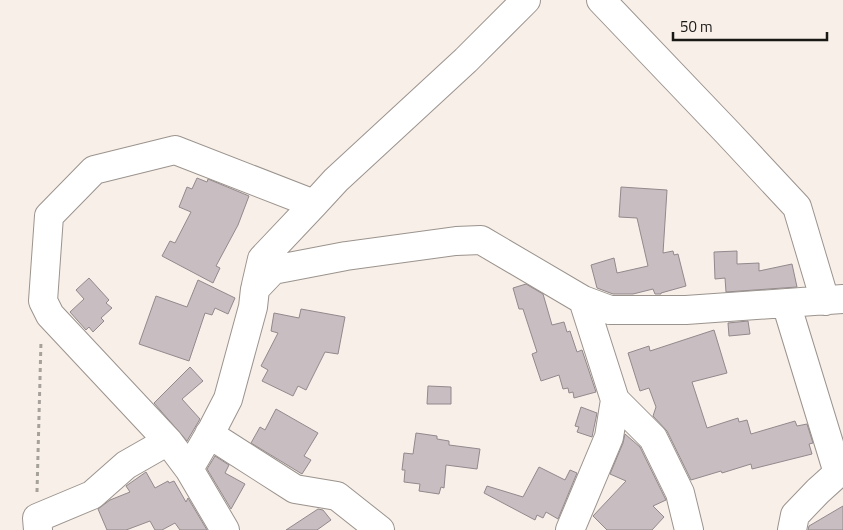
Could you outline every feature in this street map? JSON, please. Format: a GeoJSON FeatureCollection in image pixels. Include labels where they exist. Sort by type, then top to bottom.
{"type":"FeatureCollection","features":[{"type":"Feature","properties":{"kind":"street"},"geometry":{"type":"LineString","coordinates":[[189,469],[228,399],[253,307],[262,259],[336,180],[466,60],[526,0]]}},
{"type":"Feature","properties":{"kind":"street"},"geometry":{"type":"LineString","coordinates":[[255,289],[273,270],[295,265],[456,241],[481,240],[583,300],[610,310],[686,310],[834,300],[797,207],[601,0]]}},
{"type":"Feature","properties":{"kind":"street"},"geometry":{"type":"LineString","coordinates":[[225,530],[189,469],[168,441],[50,315],[43,301],[49,216],[94,170],[175,150],[314,204]]}},
{"type":"Feature","properties":{"kind":"street"},"geometry":{"type":"LineString","coordinates":[[570,530],[609,437],[615,400],[583,300]]}},
{"type":"Feature","properties":{"kind":"street"},"geometry":{"type":"LineString","coordinates":[[786,303],[838,473],[795,514],[792,530]]}},
{"type":"Feature","properties":{"kind":"street"},"geometry":{"type":"LineString","coordinates":[[615,400],[654,438],[680,492],[689,530]]}},
{"type":"Feature","properties":{"kind":"street"},"geometry":{"type":"LineString","coordinates":[[209,434],[295,489],[337,496],[380,530]]}},
{"type":"Feature","properties":{"kind":"street"},"geometry":{"type":"LineString","coordinates":[[37,524],[92,495],[126,465],[168,441]]}},
{"type":"Feature","properties":{"kind":"path"},"geometry":{"type":"LineString","coordinates":[[37,524],[42,318],[47,308]]}},
{"type":"Feature","properties":{"kind":"building"},"geometry":{"type":"Polygon","coordinates":[[[197,178],[207,182],[208,179],[249,196],[238,225],[216,266],[220,268],[213,283],[162,256],[170,241],[175,243],[191,212],[179,207],[187,187],[192,189],[197,178]]]}},
{"type":"Feature","properties":{"kind":"building"},"geometry":{"type":"Polygon","coordinates":[[[621,187],[667,190],[663,253],[673,251],[674,255],[678,254],[686,286],[661,294],[655,294],[653,289],[633,294],[613,294],[597,288],[591,265],[614,258],[617,273],[648,266],[637,218],[619,217],[621,187]]]}},
{"type":"Feature","properties":{"kind":"building"},"geometry":{"type":"Polygon","coordinates":[[[737,251],[737,264],[759,263],[759,271],[792,264],[797,287],[726,292],[725,278],[715,279],[714,252],[737,251]]]}},
{"type":"Feature","properties":{"kind":"building"},"geometry":{"type":"Polygon","coordinates":[[[89,278],[109,300],[106,303],[112,308],[101,318],[104,321],[93,332],[89,327],[86,330],[70,312],[84,299],[76,290],[89,278]]]}},
{"type":"Feature","properties":{"kind":"building"},"geometry":{"type":"Polygon","coordinates":[[[198,280],[235,298],[228,314],[215,308],[212,315],[205,313],[189,361],[139,344],[156,296],[187,307],[198,280]]]}},
{"type":"Feature","properties":{"kind":"building"},"geometry":{"type":"Polygon","coordinates":[[[526,284],[543,294],[552,325],[564,322],[567,332],[570,331],[577,352],[582,350],[596,392],[574,398],[573,392],[569,393],[568,388],[563,389],[559,375],[541,381],[532,354],[537,352],[523,309],[519,309],[513,288],[526,284]]]}},
{"type":"Feature","properties":{"kind":"building"},"geometry":{"type":"Polygon","coordinates":[[[301,309],[345,317],[338,354],[325,352],[306,390],[298,386],[293,396],[262,381],[268,370],[261,366],[278,333],[271,331],[274,313],[299,318],[301,309]]]}},
{"type":"Feature","properties":{"kind":"building"},"geometry":{"type":"Polygon","coordinates":[[[748,321],[750,334],[729,336],[728,323],[748,321]]]}},
{"type":"Feature","properties":{"kind":"building"},"geometry":{"type":"Polygon","coordinates":[[[714,330],[727,373],[692,382],[707,428],[738,418],[739,422],[747,420],[751,434],[795,421],[797,426],[807,424],[813,443],[809,444],[812,454],[752,469],[751,464],[691,480],[667,431],[653,416],[656,407],[649,388],[640,391],[628,353],[649,346],[650,351],[714,330]]]}},
{"type":"Feature","properties":{"kind":"building"},"geometry":{"type":"Polygon","coordinates":[[[190,367],[203,381],[182,399],[200,419],[187,441],[154,403],[190,367]]]}},
{"type":"Feature","properties":{"kind":"building"},"geometry":{"type":"Polygon","coordinates":[[[428,386],[451,387],[451,404],[427,404],[428,386]]]}},
{"type":"Feature","properties":{"kind":"building"},"geometry":{"type":"Polygon","coordinates":[[[581,407],[597,413],[592,437],[577,432],[579,427],[575,426],[581,407]]]}},
{"type":"Feature","properties":{"kind":"building"},"geometry":{"type":"Polygon","coordinates":[[[276,409],[318,433],[304,456],[311,460],[302,474],[251,443],[260,427],[265,430],[276,409]]]}},
{"type":"Feature","properties":{"kind":"building"},"geometry":{"type":"Polygon","coordinates":[[[416,433],[437,436],[437,439],[449,441],[449,445],[480,449],[477,469],[446,465],[444,488],[441,487],[439,494],[419,491],[420,484],[404,482],[405,470],[402,470],[404,453],[413,454],[416,433]]]}},
{"type":"Feature","properties":{"kind":"building"},"geometry":{"type":"Polygon","coordinates":[[[625,434],[640,447],[666,500],[653,506],[664,517],[652,530],[607,530],[593,516],[626,481],[610,474],[625,434]]]}},
{"type":"Feature","properties":{"kind":"building"},"geometry":{"type":"Polygon","coordinates":[[[215,456],[229,465],[225,473],[245,484],[231,509],[207,469],[215,456]]]}},
{"type":"Feature","properties":{"kind":"building"},"geometry":{"type":"Polygon","coordinates":[[[539,467],[565,480],[570,470],[577,473],[558,519],[546,512],[543,518],[537,515],[535,520],[484,493],[487,486],[523,497],[539,467]]]}},
{"type":"Feature","properties":{"kind":"building"},"geometry":{"type":"Polygon","coordinates":[[[146,472],[155,488],[168,481],[169,483],[174,481],[186,502],[188,498],[207,530],[180,530],[175,523],[162,530],[155,530],[150,521],[126,530],[107,530],[98,509],[110,500],[130,492],[126,486],[146,472]]]}},
{"type":"Feature","properties":{"kind":"building"},"geometry":{"type":"Polygon","coordinates":[[[843,506],[843,530],[808,530],[809,526],[843,506]]]}},
{"type":"Feature","properties":{"kind":"building"},"geometry":{"type":"Polygon","coordinates":[[[318,509],[323,510],[331,520],[317,530],[286,530],[318,509]]]}}]}
